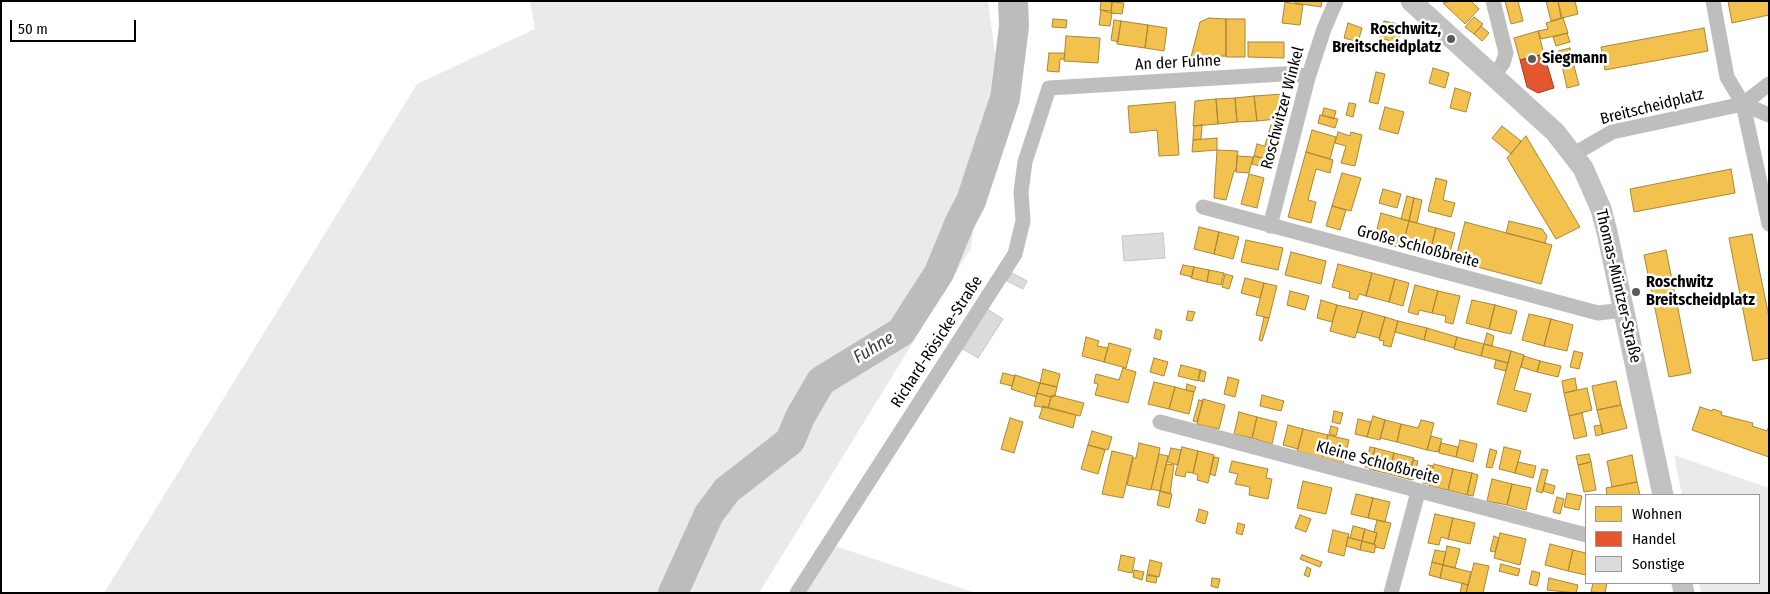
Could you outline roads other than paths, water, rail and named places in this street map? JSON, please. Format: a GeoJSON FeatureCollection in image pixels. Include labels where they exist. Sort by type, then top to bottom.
{"type":"FeatureCollection","features":[{"type":"Feature","properties":{"kind":"main road","name":"Thomas-Müntzer-Straße"},"geometry":{"type":"LineString","coordinates":[[1411,1],[1555,132],[1574,154],[1593,188],[1601,209],[1664,494]]}},
{"type":"Feature","properties":{"kind":"street","name":"Roschwitzer Winkel"},"geometry":{"type":"LineString","coordinates":[[1270,226],[1308,78],[1336,1]]}},
{"type":"Feature","properties":{"kind":"street"},"geometry":{"type":"LineString","coordinates":[[1493,1],[1506,53],[1503,63],[1493,77]]}},
{"type":"Feature","properties":{"kind":"street"},"geometry":{"type":"LineString","coordinates":[[1713,1],[1727,77],[1743,104],[1769,224]]}},
{"type":"Feature","properties":{"kind":"street","name":"An der Fuhne"},"geometry":{"type":"LineString","coordinates":[[1049,88],[1283,74],[1297,74],[1308,78]]}},
{"type":"Feature","properties":{"kind":"street"},"geometry":{"type":"LineString","coordinates":[[1743,104],[1769,84]]}},
{"type":"Feature","properties":{"kind":"street","name":"Richard-Rösicke-Straße"},"geometry":{"type":"LineString","coordinates":[[797,593],[1015,254],[1023,221],[1021,192],[1025,162],[1049,88]]}},
{"type":"Feature","properties":{"kind":"street"},"geometry":{"type":"LineString","coordinates":[[1743,104],[1769,116]]}},
{"type":"Feature","properties":{"kind":"street","name":"Breitscheidplatz"},"geometry":{"type":"LineString","coordinates":[[1574,154],[1612,132],[1743,104]]}},
{"type":"Feature","properties":{"kind":"street","name":"Große Schloßbreite"},"geometry":{"type":"LineString","coordinates":[[1203,207],[1598,313],[1624,310]]}},
{"type":"Feature","properties":{"kind":"street","name":"Kleine Schloßbreite"},"geometry":{"type":"LineString","coordinates":[[1160,422],[1418,492],[1585,535]]}},
{"type":"Feature","properties":{"kind":"street"},"geometry":{"type":"LineString","coordinates":[[1391,593],[1418,492]]}},
{"type":"Feature","properties":{"kind":"waterway","name":"Fuhne"},"geometry":{"type":"LineString","coordinates":[[673,593],[709,514],[727,490],[790,441],[800,417],[821,381],[901,332],[939,273],[960,222],[971,201],[1005,98],[1014,26],[1013,1]]}},
{"type":"Feature","properties":{"kind":"place","name":"Roschwitz, Breitscheidplatz"},"geometry":{"type":"Point","coordinates":[1451,39]}},
{"type":"Feature","properties":{"kind":"place","name":"Siegmann"},"geometry":{"type":"Point","coordinates":[1532,59]}},
{"type":"Feature","properties":{"kind":"place","name":"Roschwitz Breitscheidplatz"},"geometry":{"type":"Point","coordinates":[1636,292]}}]}
